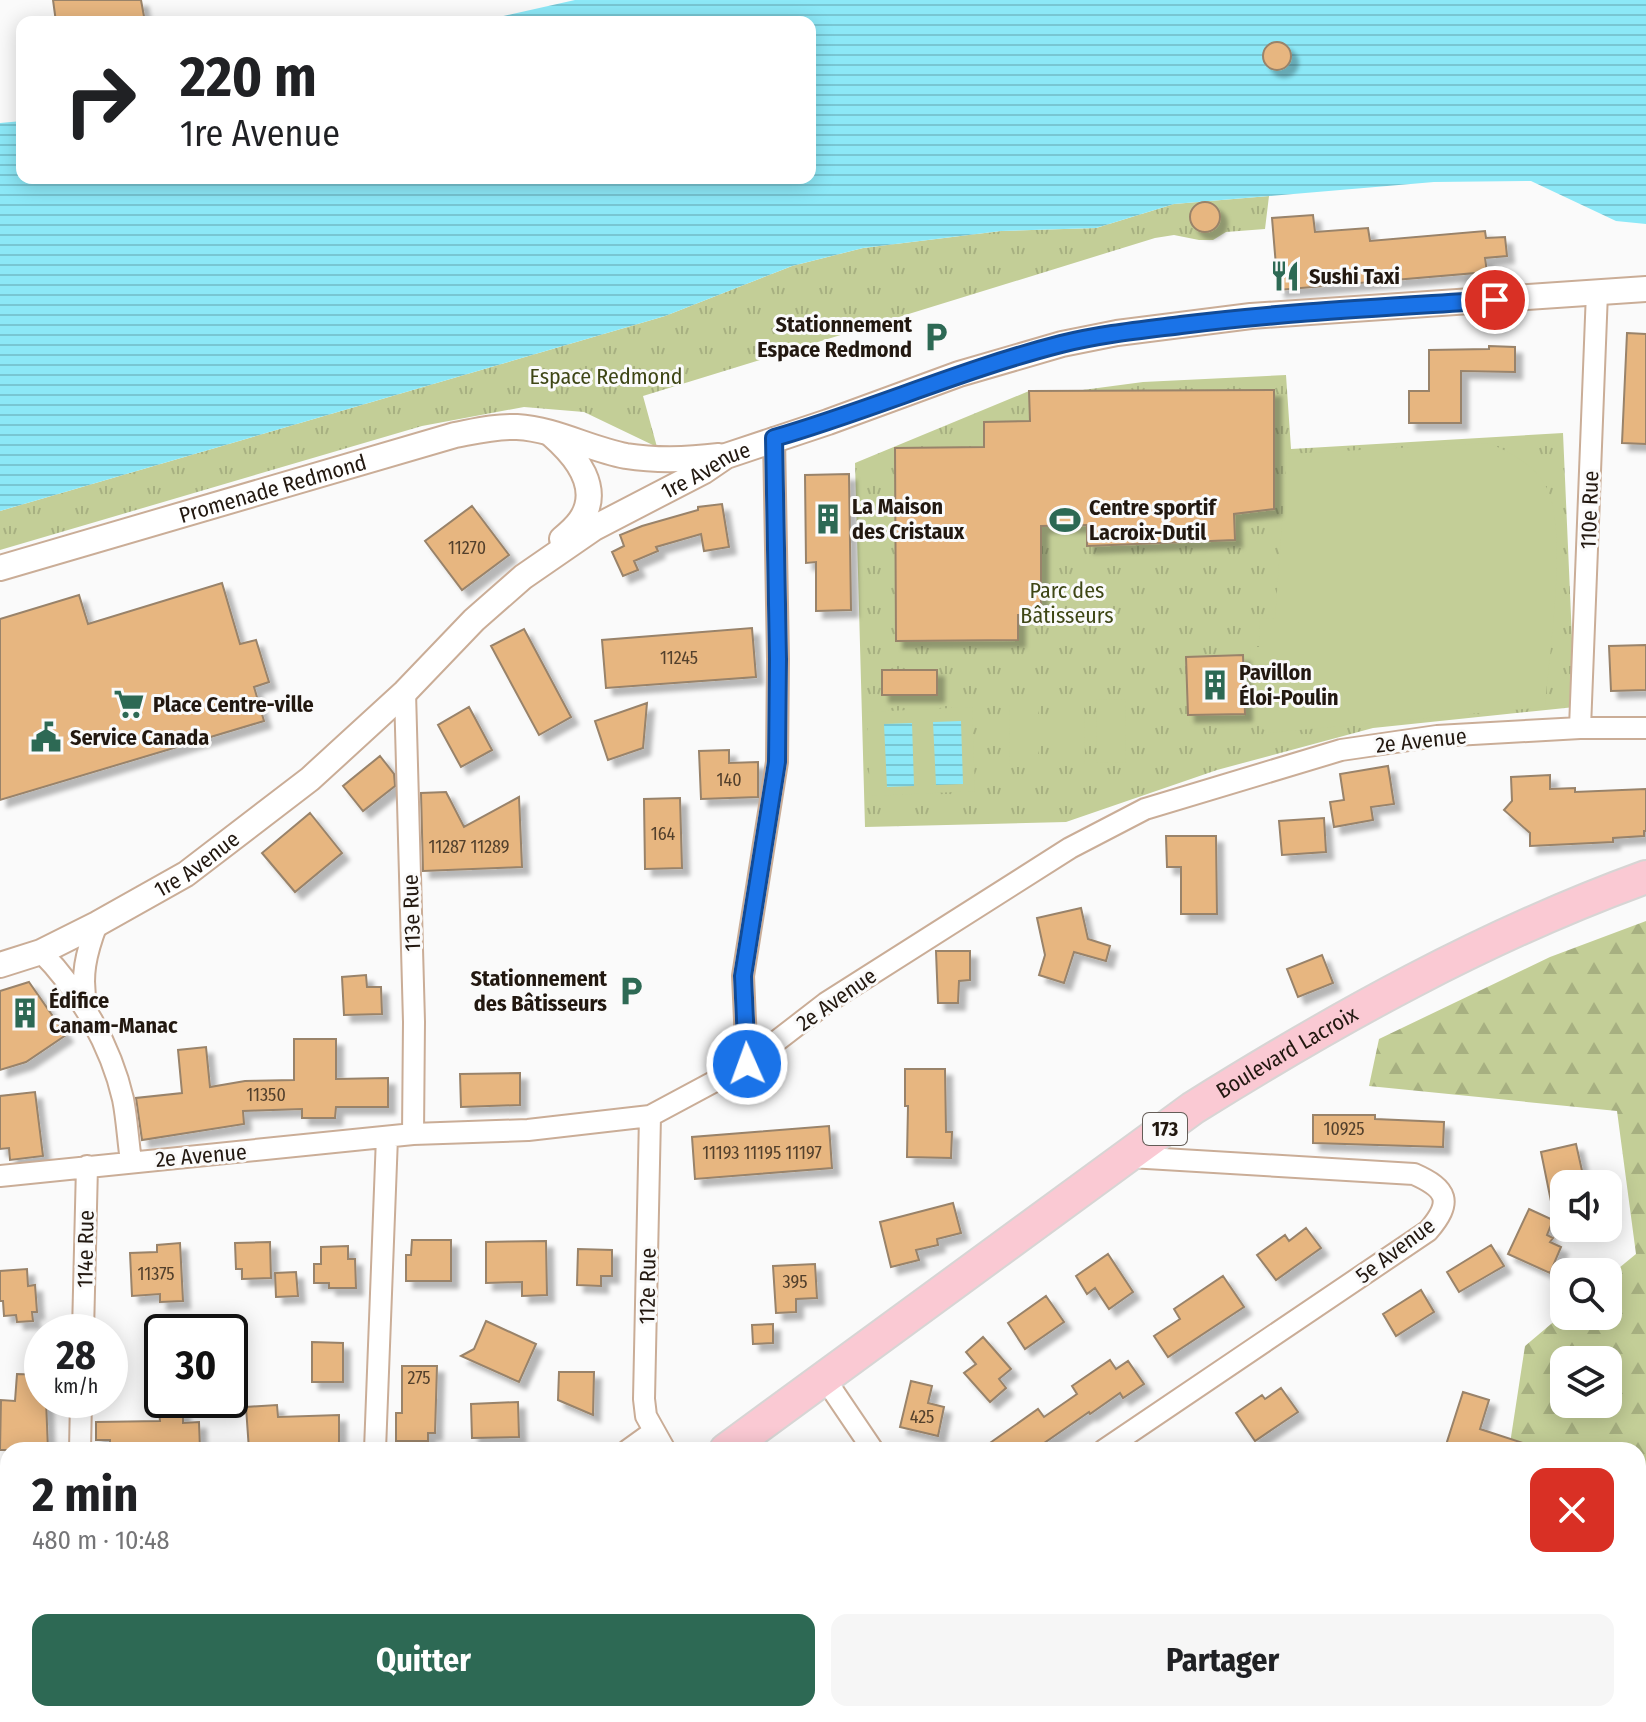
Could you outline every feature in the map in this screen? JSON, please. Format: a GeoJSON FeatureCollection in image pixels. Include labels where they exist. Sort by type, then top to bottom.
{"type":"FeatureCollection","features":[{"type":"Feature","properties":{"kind":"main road","name":"Boulevard Lacroix"},"geometry":{"type":"LineString","coordinates":[[737,1442],[1193,1108],[1345,1016],[1479,948],[1646,877]]}},
{"type":"Feature","properties":{"kind":"street","name":"1re Avenue"},"geometry":{"type":"LineString","coordinates":[[0,965],[41,952],[186,874],[310,779],[405,692],[474,620],[523,577],[594,528],[704,471],[726,456],[959,374],[1062,344],[1117,333],[1251,316],[1646,289]]}},
{"type":"Feature","properties":{"kind":"street","name":"110e Rue"},"geometry":{"type":"LineString","coordinates":[[1580,728],[1597,292]]}},
{"type":"Feature","properties":{"kind":"street","name":"Promenade Redmond"},"geometry":{"type":"LineString","coordinates":[[0,568],[455,435],[489,428],[518,427],[549,433],[622,455],[649,459],[679,461],[726,456]]}},
{"type":"Feature","properties":{"kind":"street"},"geometry":{"type":"LineString","coordinates":[[523,577],[580,521],[588,504],[590,488],[581,467],[566,447],[549,433]]}},
{"type":"Feature","properties":{"kind":"street"},"geometry":{"type":"LineString","coordinates":[[747,1064],[743,976],[777,762],[774,438]]}},
{"type":"Feature","properties":{"kind":"street","name":"113e Rue"},"geometry":{"type":"LineString","coordinates":[[405,692],[414,1022],[413,1134]]}},
{"type":"Feature","properties":{"kind":"street","name":"2e Avenue"},"geometry":{"type":"LineString","coordinates":[[0,1176],[413,1134],[528,1130],[650,1116],[747,1064],[826,1003],[1070,848],[1145,809],[1341,750],[1437,736],[1580,728],[1646,728]]}},
{"type":"Feature","properties":{"kind":"street"},"geometry":{"type":"LineString","coordinates":[[90,1019],[82,986],[86,953],[97,924]]}},
{"type":"Feature","properties":{"kind":"street"},"geometry":{"type":"LineString","coordinates":[[41,952],[58,969],[90,1019],[111,1062],[123,1099],[131,1161]]}},
{"type":"Feature","properties":{"kind":"street","name":"112e Rue"},"geometry":{"type":"LineString","coordinates":[[650,1116],[644,1399],[646,1416],[660,1442]]}},
{"type":"Feature","properties":{"kind":"street"},"geometry":{"type":"LineString","coordinates":[[375,1442],[387,1137]]}},
{"type":"Feature","properties":{"kind":"street","name":"5e Avenue"},"geometry":{"type":"LineString","coordinates":[[1116,1442],[1428,1231],[1442,1214],[1445,1200],[1441,1190],[1414,1174],[1130,1157]]}},
{"type":"Feature","properties":{"kind":"street","name":"114e Rue"},"geometry":{"type":"LineString","coordinates":[[83,1314],[87,1166]]}},
{"type":"Feature","properties":{"kind":"street"},"geometry":{"type":"LineString","coordinates":[[825,1379],[868,1442]]}},
{"type":"Feature","properties":{"kind":"street"},"geometry":{"type":"LineString","coordinates":[[80,1442],[81,1418]]}},
{"type":"Feature","properties":{"kind":"street"},"geometry":{"type":"LineString","coordinates":[[639,1442],[653,1432]]}},
{"type":"Feature","properties":{"kind":"green space","name":"Espace Redmond"},"geometry":{"type":"Polygon","coordinates":[[[1269,196],[1265,229],[1226,232],[1213,240],[1174,235],[1155,238],[643,396],[657,447],[584,412],[524,407],[422,426],[0,550],[0,511],[665,316],[792,266],[863,248],[1001,231],[1096,228],[1174,204],[1269,196]]]}},
{"type":"Feature","properties":{"kind":"green space","name":"Parc des Bâtisseurs"},"geometry":{"type":"Polygon","coordinates":[[[1286,375],[1291,449],[1563,433],[1575,707],[1373,728],[1217,770],[1066,822],[865,827],[855,463],[1029,391],[1060,393],[1143,382],[1286,375]]]}},
{"type":"Feature","properties":{"kind":"green space"},"geometry":{"type":"Polygon","coordinates":[[[1489,443],[1516,457],[1539,476],[1549,493],[1554,513],[1557,567],[1545,707],[1268,733],[1250,719],[1251,647],[1259,647],[1260,618],[1275,619],[1287,454],[1489,443]]]}},
{"type":"Feature","properties":{"kind":"green space"},"geometry":{"type":"Polygon","coordinates":[[[1125,699],[1126,762],[1097,763],[1096,700],[1125,699]]]}},
{"type":"Feature","properties":{"kind":"green space"},"geometry":{"type":"Polygon","coordinates":[[[1056,701],[1084,701],[1085,764],[1056,764],[1056,701]]]}},
{"type":"Feature","properties":{"kind":"green space"},"geometry":{"type":"Polygon","coordinates":[[[1009,704],[1038,704],[1038,767],[1010,767],[1009,704]]]}},
{"type":"Feature","properties":{"kind":"green space"},"geometry":{"type":"Polygon","coordinates":[[[972,707],[975,791],[870,796],[867,712],[972,707]]]}},
{"type":"Feature","properties":{"kind":"green space"},"geometry":{"type":"Polygon","coordinates":[[[1646,921],[1646,1442],[1510,1442],[1525,1346],[1550,1325],[1550,1330],[1622,1330],[1622,1266],[1636,1254],[1617,1111],[1369,1086],[1379,1039],[1550,957],[1646,921]]]}},
{"type":"Feature","properties":{"kind":"water"},"geometry":{"type":"Polygon","coordinates":[[[575,0],[1646,0],[1646,224],[1616,221],[1531,181],[1434,182],[1174,204],[1096,228],[1001,231],[863,248],[792,266],[665,316],[0,511],[0,123],[16,122],[16,184],[816,184],[816,16],[504,16],[575,0]]]}},
{"type":"Feature","properties":{"kind":"water"},"geometry":{"type":"Polygon","coordinates":[[[961,721],[963,784],[936,785],[933,722],[961,721]]]}},
{"type":"Feature","properties":{"kind":"water"},"geometry":{"type":"Polygon","coordinates":[[[912,723],[914,786],[887,787],[884,724],[912,723]]]}},
{"type":"Feature","properties":{"kind":"building"},"geometry":{"type":"Polygon","coordinates":[[[53,0],[141,0],[144,16],[55,16],[53,0]]]}},
{"type":"Feature","properties":{"kind":"building"},"geometry":{"type":"Polygon","coordinates":[[[1277,42],[1287,46],[1291,56],[1287,66],[1277,70],[1267,66],[1263,56],[1267,46],[1277,42]]]}},
{"type":"Feature","properties":{"kind":"building"},"geometry":{"type":"Polygon","coordinates":[[[1205,202],[1211,203],[1219,211],[1219,223],[1211,231],[1205,232],[1199,231],[1191,223],[1190,217],[1191,211],[1199,203],[1205,202]]]}},
{"type":"Feature","properties":{"kind":"building"},"geometry":{"type":"Polygon","coordinates":[[[1313,215],[1315,232],[1368,228],[1370,241],[1485,231],[1486,238],[1505,237],[1507,256],[1485,258],[1487,272],[1278,290],[1272,218],[1313,215]]]}},
{"type":"Feature","properties":{"kind":"building"},"geometry":{"type":"Polygon","coordinates":[[[1627,333],[1646,334],[1646,444],[1622,443],[1627,333]]]}},
{"type":"Feature","properties":{"kind":"building"},"geometry":{"type":"Polygon","coordinates":[[[1489,346],[1515,347],[1515,372],[1461,371],[1461,423],[1409,423],[1409,391],[1429,391],[1429,350],[1489,349],[1489,346]]]}},
{"type":"Feature","properties":{"kind":"building","name":"Centre sportif Lacroix-Dutil"},"geometry":{"type":"Polygon","coordinates":[[[1274,390],[1274,509],[1234,514],[1235,540],[1087,546],[1087,525],[1041,526],[1041,615],[1018,615],[1018,640],[896,641],[895,448],[984,447],[984,422],[1030,421],[1029,391],[1274,390]]]}},
{"type":"Feature","properties":{"kind":"building","name":"La Maison des Cristaux"},"geometry":{"type":"Polygon","coordinates":[[[849,474],[851,610],[816,611],[816,562],[806,563],[805,475],[849,474]]]}},
{"type":"Feature","properties":{"kind":"building"},"geometry":{"type":"Polygon","coordinates":[[[722,504],[729,547],[704,551],[701,534],[656,547],[658,551],[634,561],[638,570],[623,576],[612,552],[624,546],[620,535],[698,510],[698,507],[722,504]]]}},
{"type":"Feature","properties":{"kind":"building"},"geometry":{"type":"Polygon","coordinates":[[[472,506],[509,555],[462,590],[425,541],[472,506]]]}},
{"type":"Feature","properties":{"kind":"building","name":"Place Centre-ville"},"geometry":{"type":"Polygon","coordinates":[[[222,583],[240,644],[256,640],[269,682],[254,687],[264,721],[0,800],[0,619],[79,595],[88,624],[222,583]]]}},
{"type":"Feature","properties":{"kind":"building"},"geometry":{"type":"Polygon","coordinates":[[[752,628],[756,677],[606,688],[602,640],[752,628]]]}},
{"type":"Feature","properties":{"kind":"building"},"geometry":{"type":"Polygon","coordinates":[[[524,629],[571,717],[539,735],[491,646],[524,629]]]}},
{"type":"Feature","properties":{"kind":"building"},"geometry":{"type":"Polygon","coordinates":[[[1646,645],[1646,690],[1611,691],[1609,646],[1646,645]]]}},
{"type":"Feature","properties":{"kind":"building","name":"Pavillon Éloi-Poulin"},"geometry":{"type":"Polygon","coordinates":[[[1243,655],[1245,714],[1188,715],[1186,657],[1243,655]]]}},
{"type":"Feature","properties":{"kind":"building"},"geometry":{"type":"Polygon","coordinates":[[[882,670],[937,670],[937,695],[882,695],[882,670]]]}},
{"type":"Feature","properties":{"kind":"building"},"geometry":{"type":"Polygon","coordinates":[[[647,703],[643,748],[608,760],[595,721],[647,703]]]}},
{"type":"Feature","properties":{"kind":"building"},"geometry":{"type":"Polygon","coordinates":[[[469,707],[492,750],[461,767],[438,725],[469,707]]]}},
{"type":"Feature","properties":{"kind":"building"},"geometry":{"type":"Polygon","coordinates":[[[729,750],[729,763],[758,762],[758,797],[701,799],[699,751],[729,750]]]}},
{"type":"Feature","properties":{"kind":"building"},"geometry":{"type":"Polygon","coordinates":[[[380,756],[394,774],[395,786],[363,811],[343,786],[380,756]]]}},
{"type":"Feature","properties":{"kind":"building"},"geometry":{"type":"Polygon","coordinates":[[[1388,766],[1394,804],[1371,807],[1373,820],[1334,827],[1330,802],[1344,800],[1340,774],[1388,766]]]}},
{"type":"Feature","properties":{"kind":"building"},"geometry":{"type":"Polygon","coordinates":[[[1550,775],[1550,789],[1575,788],[1575,792],[1646,789],[1644,836],[1613,838],[1613,842],[1530,846],[1530,833],[1504,810],[1512,801],[1511,777],[1550,775]]]}},
{"type":"Feature","properties":{"kind":"building"},"geometry":{"type":"Polygon","coordinates":[[[446,792],[464,827],[519,797],[522,867],[423,871],[421,793],[446,792]]]}},
{"type":"Feature","properties":{"kind":"building"},"geometry":{"type":"Polygon","coordinates":[[[680,798],[682,868],[645,869],[644,799],[680,798]]]}},
{"type":"Feature","properties":{"kind":"building"},"geometry":{"type":"Polygon","coordinates":[[[310,813],[342,853],[295,892],[262,853],[310,813]]]}},
{"type":"Feature","properties":{"kind":"building"},"geometry":{"type":"Polygon","coordinates":[[[1324,818],[1326,852],[1282,855],[1279,821],[1324,818]]]}},
{"type":"Feature","properties":{"kind":"building"},"geometry":{"type":"Polygon","coordinates":[[[1166,836],[1216,836],[1217,914],[1181,914],[1181,867],[1167,867],[1166,836]]]}},
{"type":"Feature","properties":{"kind":"building"},"geometry":{"type":"Polygon","coordinates":[[[1081,908],[1088,939],[1110,946],[1106,961],[1074,952],[1064,983],[1039,975],[1045,955],[1037,918],[1081,908]]]}},
{"type":"Feature","properties":{"kind":"building"},"geometry":{"type":"Polygon","coordinates":[[[936,951],[970,951],[970,980],[959,981],[958,1003],[938,1003],[936,951]]]}},
{"type":"Feature","properties":{"kind":"building"},"geometry":{"type":"Polygon","coordinates":[[[1322,955],[1333,983],[1298,997],[1287,969],[1322,955]]]}},
{"type":"Feature","properties":{"kind":"building"},"geometry":{"type":"Polygon","coordinates":[[[366,975],[367,987],[381,987],[382,1014],[344,1015],[342,977],[366,975]]]}},
{"type":"Feature","properties":{"kind":"building","name":"Édifice Canam-Manac"},"geometry":{"type":"Polygon","coordinates":[[[29,982],[66,1035],[26,1062],[0,1070],[0,991],[29,982]]]}},
{"type":"Feature","properties":{"kind":"building"},"geometry":{"type":"Polygon","coordinates":[[[294,1039],[336,1039],[336,1079],[388,1078],[388,1107],[336,1107],[335,1118],[302,1118],[302,1109],[243,1111],[244,1124],[142,1140],[136,1098],[182,1093],[178,1050],[206,1047],[210,1087],[245,1081],[294,1080],[294,1039]]]}},
{"type":"Feature","properties":{"kind":"building"},"geometry":{"type":"Polygon","coordinates":[[[905,1069],[945,1069],[946,1132],[952,1132],[951,1158],[907,1157],[905,1069]]]}},
{"type":"Feature","properties":{"kind":"building"},"geometry":{"type":"Polygon","coordinates":[[[520,1073],[520,1105],[461,1107],[460,1074],[520,1073]]]}},
{"type":"Feature","properties":{"kind":"building"},"geometry":{"type":"Polygon","coordinates":[[[35,1092],[43,1156],[10,1160],[9,1148],[0,1149],[0,1096],[35,1092]]]}},
{"type":"Feature","properties":{"kind":"building"},"geometry":{"type":"Polygon","coordinates":[[[1313,1115],[1375,1115],[1375,1119],[1444,1122],[1443,1147],[1313,1143],[1313,1115]]]}},
{"type":"Feature","properties":{"kind":"building"},"geometry":{"type":"Polygon","coordinates":[[[829,1126],[832,1168],[695,1179],[692,1137],[829,1126]]]}},
{"type":"Feature","properties":{"kind":"building"},"geometry":{"type":"Polygon","coordinates":[[[1576,1144],[1582,1170],[1550,1170],[1550,1196],[1541,1152],[1576,1144]]]}},
{"type":"Feature","properties":{"kind":"building"},"geometry":{"type":"Polygon","coordinates":[[[953,1203],[961,1233],[937,1239],[938,1245],[916,1250],[919,1260],[891,1267],[880,1222],[953,1203]]]}},
{"type":"Feature","properties":{"kind":"building"},"geometry":{"type":"Polygon","coordinates":[[[1529,1209],[1550,1219],[1547,1235],[1550,1242],[1561,1247],[1556,1258],[1550,1258],[1550,1273],[1508,1254],[1529,1209]]]}},
{"type":"Feature","properties":{"kind":"building"},"geometry":{"type":"Polygon","coordinates":[[[1306,1228],[1321,1248],[1276,1280],[1257,1255],[1285,1235],[1289,1241],[1306,1228]]]}},
{"type":"Feature","properties":{"kind":"building"},"geometry":{"type":"Polygon","coordinates":[[[412,1240],[451,1240],[451,1281],[406,1281],[406,1255],[411,1255],[412,1240]]]}},
{"type":"Feature","properties":{"kind":"building"},"geometry":{"type":"Polygon","coordinates":[[[546,1241],[547,1295],[522,1296],[522,1282],[486,1283],[486,1242],[546,1241]]]}},
{"type":"Feature","properties":{"kind":"building"},"geometry":{"type":"Polygon","coordinates":[[[270,1242],[271,1278],[242,1279],[242,1269],[236,1269],[235,1243],[270,1242]]]}},
{"type":"Feature","properties":{"kind":"building"},"geometry":{"type":"Polygon","coordinates":[[[180,1243],[183,1301],[160,1302],[160,1294],[132,1296],[130,1253],[157,1252],[157,1245],[180,1243]]]}},
{"type":"Feature","properties":{"kind":"building"},"geometry":{"type":"Polygon","coordinates":[[[1491,1245],[1504,1266],[1459,1292],[1447,1272],[1491,1245]]]}},
{"type":"Feature","properties":{"kind":"building"},"geometry":{"type":"Polygon","coordinates":[[[348,1246],[348,1259],[355,1259],[356,1288],[329,1288],[329,1283],[314,1283],[314,1264],[321,1264],[321,1247],[348,1246]]]}},
{"type":"Feature","properties":{"kind":"building"},"geometry":{"type":"Polygon","coordinates":[[[578,1249],[612,1250],[612,1276],[601,1276],[601,1286],[577,1285],[578,1249]]]}},
{"type":"Feature","properties":{"kind":"building"},"geometry":{"type":"Polygon","coordinates":[[[1108,1254],[1133,1292],[1109,1309],[1095,1288],[1087,1294],[1076,1276],[1108,1254]]]}},
{"type":"Feature","properties":{"kind":"building"},"geometry":{"type":"Polygon","coordinates":[[[815,1264],[817,1298],[796,1299],[796,1312],[776,1313],[773,1266],[815,1264]]]}},
{"type":"Feature","properties":{"kind":"building"},"geometry":{"type":"Polygon","coordinates":[[[27,1269],[28,1286],[35,1285],[37,1312],[24,1314],[24,1322],[17,1322],[16,1315],[4,1316],[3,1301],[0,1301],[0,1271],[27,1269]]]}},
{"type":"Feature","properties":{"kind":"building"},"geometry":{"type":"Polygon","coordinates":[[[296,1272],[298,1296],[276,1297],[275,1273],[296,1272]]]}},
{"type":"Feature","properties":{"kind":"building"},"geometry":{"type":"Polygon","coordinates":[[[1223,1276],[1244,1307],[1168,1357],[1154,1336],[1180,1319],[1174,1309],[1223,1276]]]}},
{"type":"Feature","properties":{"kind":"building"},"geometry":{"type":"Polygon","coordinates":[[[1421,1290],[1434,1312],[1396,1336],[1383,1314],[1421,1290]]]}},
{"type":"Feature","properties":{"kind":"building"},"geometry":{"type":"Polygon","coordinates":[[[1046,1296],[1064,1322],[1025,1349],[1008,1323],[1046,1296]]]}},
{"type":"Feature","properties":{"kind":"building"},"geometry":{"type":"Polygon","coordinates":[[[486,1321],[536,1344],[519,1382],[461,1356],[474,1349],[486,1321]]]}},
{"type":"Feature","properties":{"kind":"building"},"geometry":{"type":"Polygon","coordinates":[[[773,1324],[773,1343],[753,1344],[752,1325],[773,1324]]]}},
{"type":"Feature","properties":{"kind":"building"},"geometry":{"type":"Polygon","coordinates":[[[983,1337],[1011,1369],[999,1379],[1006,1388],[990,1402],[964,1373],[976,1364],[966,1352],[983,1337]]]}},
{"type":"Feature","properties":{"kind":"building"},"geometry":{"type":"Polygon","coordinates":[[[312,1342],[343,1343],[343,1382],[312,1382],[312,1342]]]}},
{"type":"Feature","properties":{"kind":"building"},"geometry":{"type":"Polygon","coordinates":[[[1110,1360],[1116,1369],[1128,1361],[1144,1384],[1123,1398],[1120,1393],[1046,1442],[991,1442],[1038,1409],[1044,1417],[1077,1394],[1072,1386],[1110,1360]]]}},
{"type":"Feature","properties":{"kind":"building"},"geometry":{"type":"Polygon","coordinates":[[[402,1366],[437,1366],[435,1433],[428,1433],[428,1441],[396,1441],[396,1413],[402,1413],[402,1366]]]}},
{"type":"Feature","properties":{"kind":"building"},"geometry":{"type":"Polygon","coordinates":[[[559,1372],[594,1372],[593,1415],[558,1400],[559,1372]]]}},
{"type":"Feature","properties":{"kind":"building"},"geometry":{"type":"Polygon","coordinates":[[[17,1374],[24,1374],[24,1418],[47,1418],[48,1442],[0,1442],[1,1400],[15,1401],[17,1374]]]}},
{"type":"Feature","properties":{"kind":"building"},"geometry":{"type":"Polygon","coordinates":[[[911,1381],[932,1386],[928,1403],[944,1407],[938,1436],[900,1427],[911,1381]]]}},
{"type":"Feature","properties":{"kind":"building"},"geometry":{"type":"Polygon","coordinates":[[[1281,1388],[1298,1412],[1255,1441],[1236,1413],[1262,1395],[1265,1399],[1281,1388]]]}},
{"type":"Feature","properties":{"kind":"building"},"geometry":{"type":"Polygon","coordinates":[[[1463,1392],[1489,1400],[1480,1429],[1520,1442],[1447,1442],[1463,1392]]]}},
{"type":"Feature","properties":{"kind":"building"},"geometry":{"type":"Polygon","coordinates":[[[518,1402],[519,1437],[472,1438],[471,1404],[518,1402]]]}},
{"type":"Feature","properties":{"kind":"building"},"geometry":{"type":"Polygon","coordinates":[[[277,1405],[278,1417],[339,1415],[339,1442],[248,1442],[248,1407],[277,1405]]]}},
{"type":"Feature","properties":{"kind":"building"},"geometry":{"type":"Polygon","coordinates":[[[160,1418],[183,1418],[183,1423],[199,1422],[200,1442],[96,1440],[96,1422],[160,1421],[160,1418]]]}},
{"type":"Feature","properties":{"kind":"place","name":"Sushi Taxi"},"geometry":{"type":"Point","coordinates":[1285,276]}},
{"type":"Feature","properties":{"kind":"place","name":"Stationnement Espace Redmond"},"geometry":{"type":"Point","coordinates":[936,337]}},
{"type":"Feature","properties":{"kind":"place","name":"La Maison des Cristaux"},"geometry":{"type":"Point","coordinates":[828,519]}},
{"type":"Feature","properties":{"kind":"place","name":"Centre sportif Lacroix-Dutil"},"geometry":{"type":"Point","coordinates":[1065,520]}},
{"type":"Feature","properties":{"kind":"place","name":"Pavillon Éloi-Poulin"},"geometry":{"type":"Point","coordinates":[1215,685]}},
{"type":"Feature","properties":{"kind":"place","name":"Place Centre-ville"},"geometry":{"type":"Point","coordinates":[129,704]}},
{"type":"Feature","properties":{"kind":"place","name":"Service Canada"},"geometry":{"type":"Point","coordinates":[46,737]}},
{"type":"Feature","properties":{"kind":"place","name":"Stationnement des Bâtisseurs"},"geometry":{"type":"Point","coordinates":[631,991]}},
{"type":"Feature","properties":{"kind":"place","name":"Édifice Canam-Manac"},"geometry":{"type":"Point","coordinates":[25,1013]}},
{"type":"Feature","properties":{"kind":"route"},"geometry":{"type":"LineString","coordinates":[[747,1064],[743,976],[777,762],[774,438],[828,422],[959,374],[1062,344],[1117,333],[1251,316],[1495,300]]}}]}
